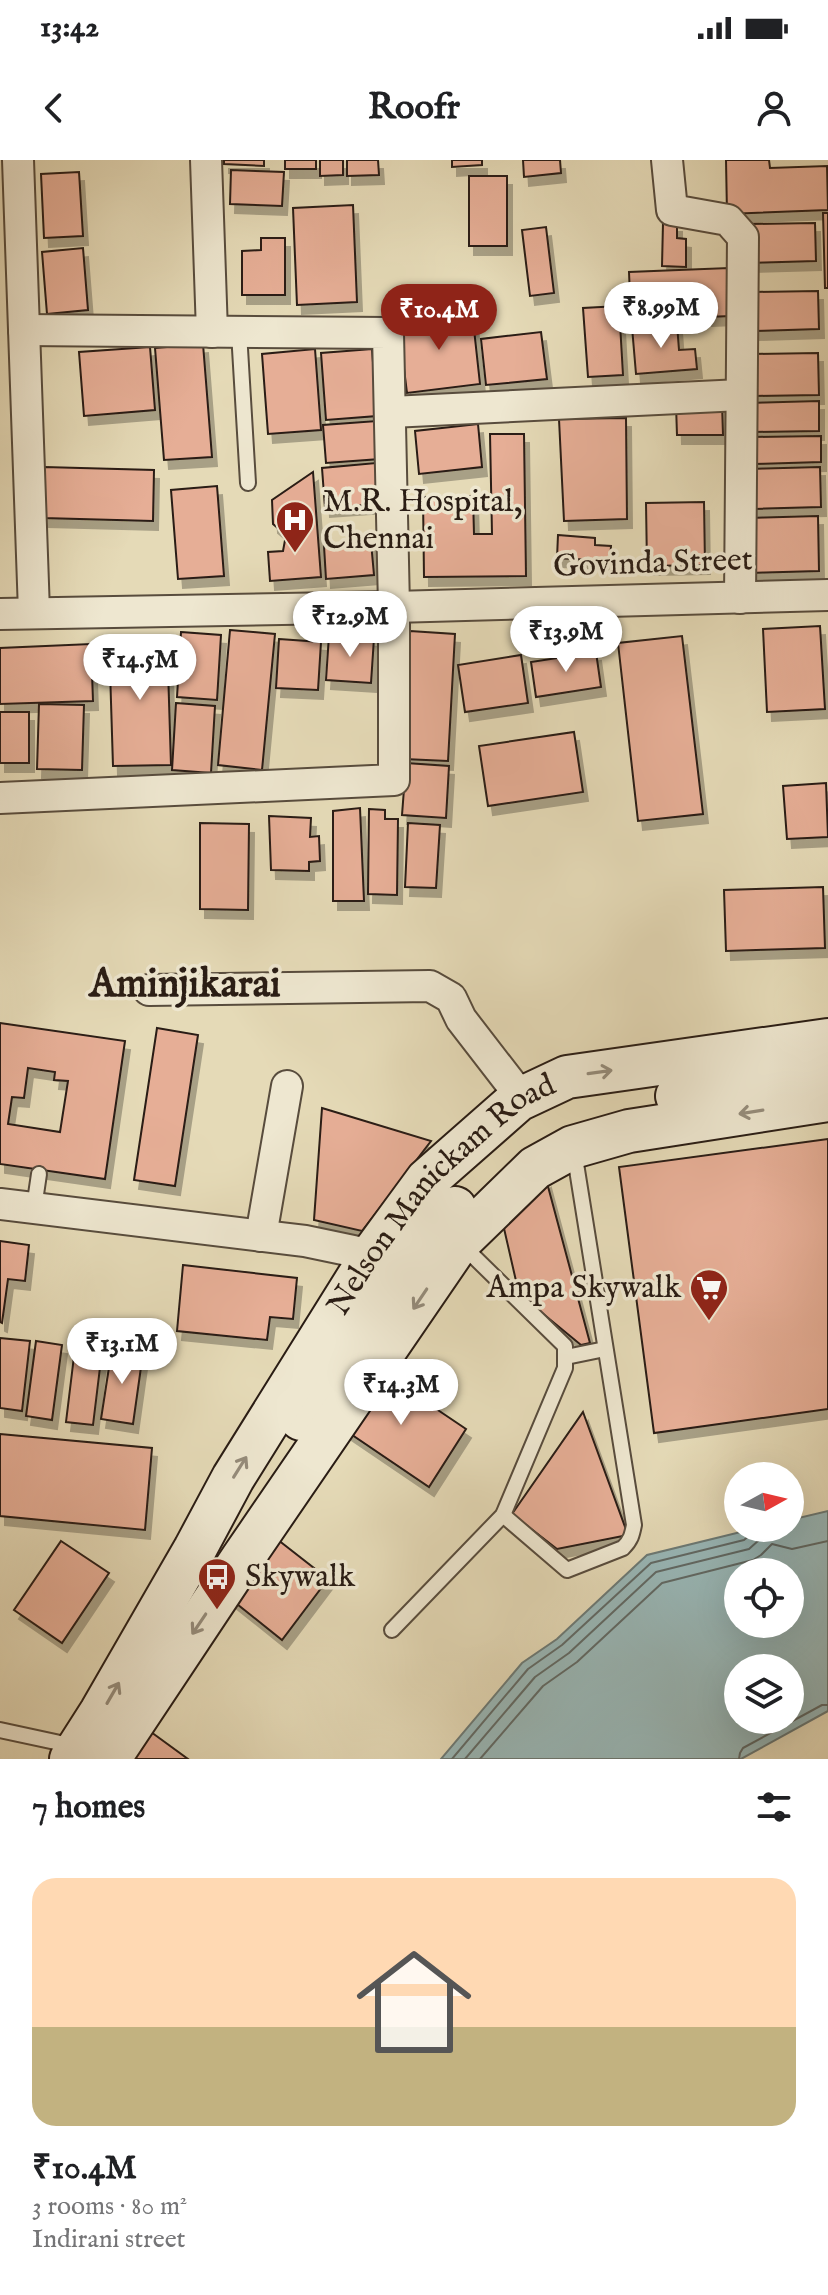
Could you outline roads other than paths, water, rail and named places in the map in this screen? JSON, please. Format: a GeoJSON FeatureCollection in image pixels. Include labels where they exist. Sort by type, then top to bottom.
{"type":"FeatureCollection","features":[{"type":"Feature","properties":{"kind":"main road","name":"Nelson Manickam Road"},"geometry":{"type":"LineString","coordinates":[[86,1755],[101,1712],[233,1478],[372,1255],[427,1180],[522,1098],[567,1077],[828,1040]]}},
{"type":"Feature","properties":{"kind":"main road"},"geometry":{"type":"LineString","coordinates":[[242,1559],[260,1488],[297,1426],[410,1259],[480,1179],[567,1126],[692,1092],[828,1068]]}},
{"type":"Feature","properties":{"kind":"main road","name":"Nelson Manickam Road"},"geometry":{"type":"LineString","coordinates":[[86,1755],[242,1559],[459,1242],[535,1168],[573,1147],[629,1131],[828,1100]]}},
{"type":"Feature","properties":{"kind":"street"},"geometry":{"type":"LineString","coordinates":[[18,160],[34,612]]}},
{"type":"Feature","properties":{"kind":"street"},"geometry":{"type":"LineString","coordinates":[[206,160],[225,332]]}},
{"type":"Feature","properties":{"kind":"street"},"geometry":{"type":"LineString","coordinates":[[667,160],[672,210],[728,220],[743,237],[740,598]]}},
{"type":"Feature","properties":{"kind":"street"},"geometry":{"type":"LineString","coordinates":[[0,798],[394,780],[388,333],[24,330]]}},
{"type":"Feature","properties":{"kind":"street"},"geometry":{"type":"LineString","coordinates":[[391,412],[741,395]]}},
{"type":"Feature","properties":{"kind":"street","name":"Govinda Street"},"geometry":{"type":"LineString","coordinates":[[0,614],[828,595]]}},
{"type":"Feature","properties":{"kind":"street"},"geometry":{"type":"LineString","coordinates":[[149,990],[430,986],[451,998],[461,1019],[522,1098]]}},
{"type":"Feature","properties":{"kind":"street"},"geometry":{"type":"LineString","coordinates":[[261,1236],[287,1086]]}},
{"type":"Feature","properties":{"kind":"street"},"geometry":{"type":"LineString","coordinates":[[0,1204],[305,1241],[372,1255]]}},
{"type":"Feature","properties":{"kind":"lane"},"geometry":{"type":"LineString","coordinates":[[225,332],[248,483]]}},
{"type":"Feature","properties":{"kind":"lane"},"geometry":{"type":"LineString","coordinates":[[503,1515],[567,1570],[623,1548],[630,1541],[634,1525],[573,1147]]}},
{"type":"Feature","properties":{"kind":"lane"},"geometry":{"type":"LineString","coordinates":[[34,1208],[39,1174]]}},
{"type":"Feature","properties":{"kind":"lane"},"geometry":{"type":"LineString","coordinates":[[392,1630],[503,1515],[565,1368],[565,1346],[459,1242]]}},
{"type":"Feature","properties":{"kind":"lane"},"geometry":{"type":"LineString","coordinates":[[566,1357],[605,1349]]}},
{"type":"Feature","properties":{"kind":"lane"},"geometry":{"type":"LineString","coordinates":[[0,1730],[86,1755]]}},
{"type":"Feature","properties":{"kind":"water"},"geometry":{"type":"Polygon","coordinates":[[[828,1511],[828,1711],[804,1724],[804,1654],[724,1654],[724,1734],[786,1734],[741,1759],[441,1759],[522,1663],[557,1639],[647,1555],[724,1536],[724,1542],[804,1542],[804,1517],[828,1511]]]}},
{"type":"Feature","properties":{"kind":"place","name":"M.R. Hospital, Chennai"},"geometry":{"type":"Point","coordinates":[295,554]}},
{"type":"Feature","properties":{"kind":"place","name":"Ampa Skywalk"},"geometry":{"type":"Point","coordinates":[709,1322]}},
{"type":"Feature","properties":{"kind":"place","name":"Skywalk"},"geometry":{"type":"Point","coordinates":[217,1611]}},
{"type":"Feature","properties":{"kind":"district","name":"Aminjikarai"},"geometry":{"type":"Point","coordinates":[185,985]}}]}
